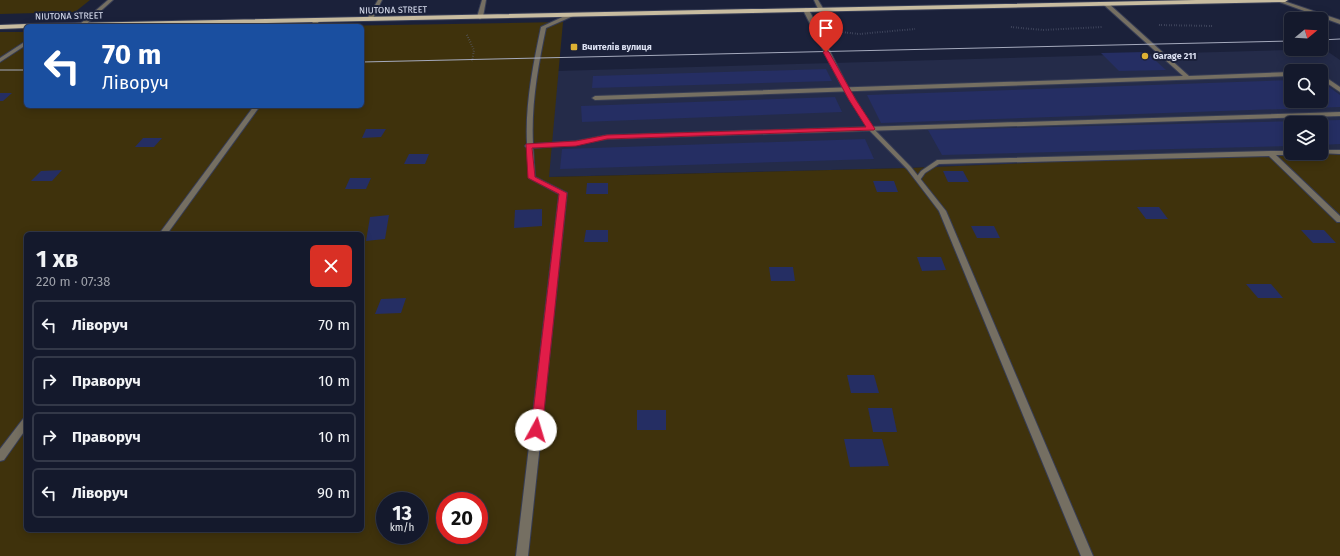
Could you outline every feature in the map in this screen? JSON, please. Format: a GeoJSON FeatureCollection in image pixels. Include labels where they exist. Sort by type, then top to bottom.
{"type":"FeatureCollection","features":[{"type":"Feature","properties":{"kind":"main road","name":"NIUTONA STREET"},"geometry":{"type":"LineString","coordinates":[[198,24],[315,23],[370,19],[1106,4],[1118,2],[1285,0]]}},
{"type":"Feature","properties":{"kind":"main road","name":"NIUTONA STREET"},"geometry":{"type":"LineString","coordinates":[[0,27],[24,26]]}},
{"type":"Feature","properties":{"kind":"street"},"geometry":{"type":"LineString","coordinates":[[83,24],[111,0]]}},
{"type":"Feature","properties":{"kind":"street"},"geometry":{"type":"LineString","coordinates":[[370,19],[380,0]]}},
{"type":"Feature","properties":{"kind":"street"},"geometry":{"type":"LineString","coordinates":[[480,17],[484,0]]}},
{"type":"Feature","properties":{"kind":"street"},"geometry":{"type":"LineString","coordinates":[[816,0],[821,10]]}},
{"type":"Feature","properties":{"kind":"street"},"geometry":{"type":"LineString","coordinates":[[1276,0],[1340,22]]}},
{"type":"Feature","properties":{"kind":"street"},"geometry":{"type":"LineString","coordinates":[[1106,4],[1187,77]]}},
{"type":"Feature","properties":{"kind":"street"},"geometry":{"type":"LineString","coordinates":[[806,10],[846,89],[871,129],[918,179],[942,211],[1087,556]]}},
{"type":"Feature","properties":{"kind":"street"},"geometry":{"type":"LineString","coordinates":[[522,556],[563,193],[532,178],[528,146],[535,63],[544,27],[571,15]]}},
{"type":"Feature","properties":{"kind":"street"},"geometry":{"type":"LineString","coordinates":[[0,60],[24,44]]}},
{"type":"Feature","properties":{"kind":"street"},"geometry":{"type":"LineString","coordinates":[[595,98],[1284,74]]}},
{"type":"Feature","properties":{"kind":"street"},"geometry":{"type":"LineString","coordinates":[[1328,81],[1340,90]]}},
{"type":"Feature","properties":{"kind":"street"},"geometry":{"type":"LineString","coordinates":[[164,232],[256,108]]}},
{"type":"Feature","properties":{"kind":"street"},"geometry":{"type":"LineString","coordinates":[[528,146],[576,143],[607,137],[1340,114]]}},
{"type":"Feature","properties":{"kind":"street"},"geometry":{"type":"LineString","coordinates":[[1328,152],[1340,152]]}},
{"type":"Feature","properties":{"kind":"street"},"geometry":{"type":"LineString","coordinates":[[1270,153],[1340,220]]}},
{"type":"Feature","properties":{"kind":"street"},"geometry":{"type":"LineString","coordinates":[[918,179],[922,172],[937,162],[1284,153]]}},
{"type":"Feature","properties":{"kind":"street"},"geometry":{"type":"LineString","coordinates":[[0,458],[24,425]]}},
{"type":"Feature","properties":{"kind":"path"},"geometry":{"type":"LineString","coordinates":[[468,17],[467,38],[474,50],[472,61]]}},
{"type":"Feature","properties":{"kind":"path"},"geometry":{"type":"LineString","coordinates":[[1010,26],[1043,30],[1129,25],[1212,26]]}},
{"type":"Feature","properties":{"kind":"path"},"geometry":{"type":"LineString","coordinates":[[816,30],[860,34],[917,28]]}},
{"type":"Feature","properties":{"kind":"shaded area"},"geometry":{"type":"Polygon","coordinates":[[[0,0],[90,0],[75,12],[0,14],[0,0]]]}},
{"type":"Feature","properties":{"kind":"shaded area"},"geometry":{"type":"Polygon","coordinates":[[[563,22],[549,177],[909,168],[1270,153],[1284,153],[1284,160],[1328,160],[1328,152],[1340,151],[1340,556],[0,556],[0,32],[24,32],[24,108],[364,108],[364,25],[563,22]]]}},
{"type":"Feature","properties":{"kind":"shaded area"},"geometry":{"type":"Polygon","coordinates":[[[1284,50],[1284,56],[1328,56],[1328,52],[1340,60],[1340,151],[1328,152],[1328,116],[1284,116],[1284,153],[909,168],[548,177],[557,71],[1284,50]]]}},
{"type":"Feature","properties":{"kind":"building"},"geometry":{"type":"Polygon","coordinates":[[[1146,52],[1166,70],[1119,71],[1101,53],[1146,52]]]}},
{"type":"Feature","properties":{"kind":"building"},"geometry":{"type":"Polygon","coordinates":[[[826,69],[832,81],[592,88],[593,76],[826,69]]]}},
{"type":"Feature","properties":{"kind":"building"},"geometry":{"type":"Polygon","coordinates":[[[1284,80],[1284,108],[1311,108],[881,123],[867,95],[1284,80]]]}},
{"type":"Feature","properties":{"kind":"building"},"geometry":{"type":"Polygon","coordinates":[[[1328,86],[1340,95],[1340,107],[1328,107],[1328,86]]]}},
{"type":"Feature","properties":{"kind":"building"},"geometry":{"type":"Polygon","coordinates":[[[0,93],[12,93],[3,101],[0,101],[0,93]]]}},
{"type":"Feature","properties":{"kind":"building"},"geometry":{"type":"Polygon","coordinates":[[[835,97],[842,112],[582,122],[581,106],[835,97]]]}},
{"type":"Feature","properties":{"kind":"building"},"geometry":{"type":"Polygon","coordinates":[[[1328,120],[1340,120],[1340,144],[1328,145],[1328,120]]]}},
{"type":"Feature","properties":{"kind":"building"},"geometry":{"type":"Polygon","coordinates":[[[1284,121],[1284,146],[942,155],[928,130],[1284,121]]]}},
{"type":"Feature","properties":{"kind":"building"},"geometry":{"type":"Polygon","coordinates":[[[366,129],[386,129],[381,137],[362,138],[366,129]]]}},
{"type":"Feature","properties":{"kind":"building"},"geometry":{"type":"Polygon","coordinates":[[[143,138],[162,138],[154,147],[135,147],[143,138]]]}},
{"type":"Feature","properties":{"kind":"building"},"geometry":{"type":"Polygon","coordinates":[[[865,139],[874,159],[560,169],[562,149],[865,139]]]}},
{"type":"Feature","properties":{"kind":"building"},"geometry":{"type":"Polygon","coordinates":[[[409,154],[429,154],[425,164],[404,164],[409,154]]]}},
{"type":"Feature","properties":{"kind":"building"},"geometry":{"type":"Polygon","coordinates":[[[62,170],[52,181],[31,181],[41,171],[62,170]]]}},
{"type":"Feature","properties":{"kind":"building"},"geometry":{"type":"Polygon","coordinates":[[[943,171],[963,171],[969,182],[948,182],[943,171]]]}},
{"type":"Feature","properties":{"kind":"building"},"geometry":{"type":"Polygon","coordinates":[[[350,178],[371,178],[366,189],[345,189],[350,178]]]}},
{"type":"Feature","properties":{"kind":"building"},"geometry":{"type":"Polygon","coordinates":[[[873,181],[894,181],[898,192],[877,192],[873,181]]]}},
{"type":"Feature","properties":{"kind":"building"},"geometry":{"type":"Polygon","coordinates":[[[587,183],[608,183],[608,194],[586,194],[587,183]]]}},
{"type":"Feature","properties":{"kind":"building"},"geometry":{"type":"Polygon","coordinates":[[[1137,207],[1159,207],[1168,219],[1146,219],[1137,207]]]}},
{"type":"Feature","properties":{"kind":"building"},"geometry":{"type":"Polygon","coordinates":[[[542,209],[542,226],[514,228],[515,210],[542,209]]]}},
{"type":"Feature","properties":{"kind":"building"},"geometry":{"type":"Polygon","coordinates":[[[389,215],[385,239],[366,241],[370,217],[389,215]]]}},
{"type":"Feature","properties":{"kind":"building"},"geometry":{"type":"Polygon","coordinates":[[[971,226],[994,226],[1000,238],[977,238],[971,226]]]}},
{"type":"Feature","properties":{"kind":"building"},"geometry":{"type":"Polygon","coordinates":[[[586,230],[608,230],[608,242],[584,242],[586,230]]]}},
{"type":"Feature","properties":{"kind":"building"},"geometry":{"type":"Polygon","coordinates":[[[1301,230],[1324,230],[1336,243],[1313,243],[1301,230]]]}},
{"type":"Feature","properties":{"kind":"building"},"geometry":{"type":"Polygon","coordinates":[[[917,257],[941,257],[946,270],[922,271],[917,257]]]}},
{"type":"Feature","properties":{"kind":"building"},"geometry":{"type":"Polygon","coordinates":[[[769,267],[793,267],[795,281],[771,281],[769,267]]]}},
{"type":"Feature","properties":{"kind":"building"},"geometry":{"type":"Polygon","coordinates":[[[1246,284],[1271,284],[1283,298],[1258,298],[1246,284]]]}},
{"type":"Feature","properties":{"kind":"building"},"geometry":{"type":"Polygon","coordinates":[[[406,298],[401,313],[375,314],[381,299],[406,298]]]}},
{"type":"Feature","properties":{"kind":"building"},"geometry":{"type":"Polygon","coordinates":[[[847,375],[874,375],[879,393],[851,393],[847,375]]]}},
{"type":"Feature","properties":{"kind":"building"},"geometry":{"type":"Polygon","coordinates":[[[868,408],[892,408],[897,432],[873,432],[868,408]]]}},
{"type":"Feature","properties":{"kind":"building"},"geometry":{"type":"Polygon","coordinates":[[[637,410],[666,410],[666,430],[637,430],[637,410]]]}},
{"type":"Feature","properties":{"kind":"building"},"geometry":{"type":"Polygon","coordinates":[[[844,439],[882,439],[889,466],[850,467],[844,439]]]}},
{"type":"Feature","properties":{"kind":"tram line"},"geometry":{"type":"LineString","coordinates":[[1328,40],[1340,39]]}},
{"type":"Feature","properties":{"kind":"tram line"},"geometry":{"type":"LineString","coordinates":[[364,62],[1284,41]]}},
{"type":"Feature","properties":{"kind":"tram line"},"geometry":{"type":"LineString","coordinates":[[0,70],[24,70]]}},
{"type":"Feature","properties":{"kind":"place","name":"Вчителів вулиця"},"geometry":{"type":"Point","coordinates":[574,47]}},
{"type":"Feature","properties":{"kind":"place","name":"Garage 211"},"geometry":{"type":"Point","coordinates":[1145,56]}},
{"type":"Feature","properties":{"kind":"route"},"geometry":{"type":"LineString","coordinates":[[536,430],[563,193],[532,178],[528,146],[576,143],[607,137],[871,129],[852,100],[826,52]]}}]}
